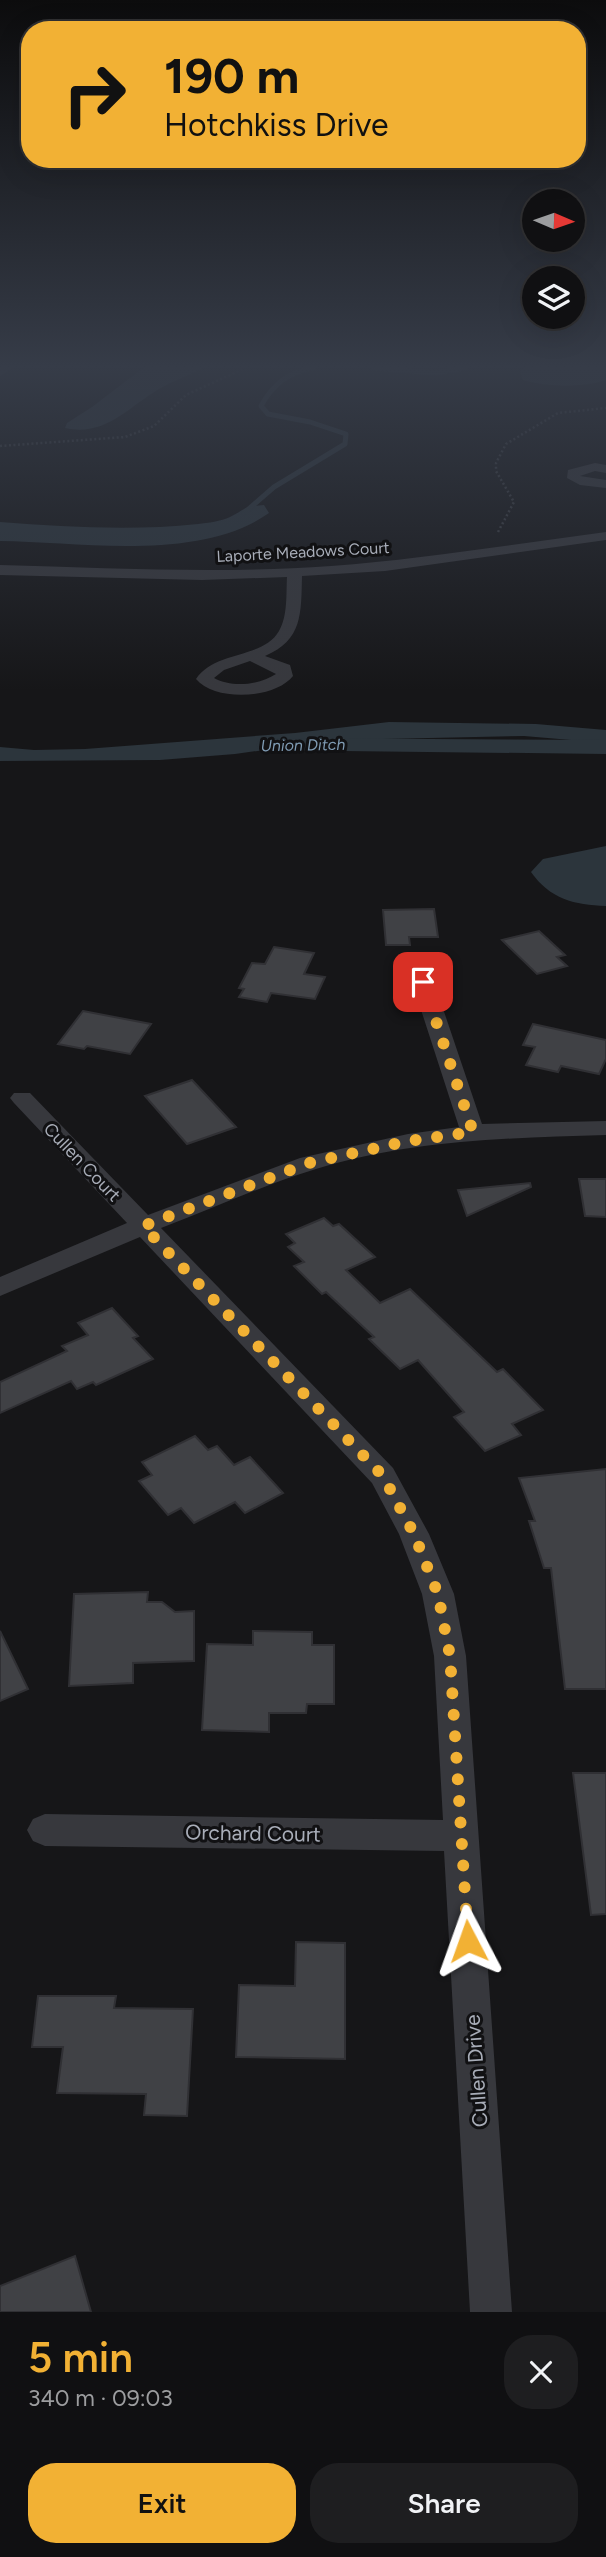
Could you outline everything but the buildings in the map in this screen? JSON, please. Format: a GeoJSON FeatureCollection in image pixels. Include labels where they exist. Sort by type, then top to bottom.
{"type":"FeatureCollection","features":[{"type":"Feature","properties":{"kind":"street"},"geometry":{"type":"LineString","coordinates":[[574,476],[585,482],[606,484]]}},
{"type":"Feature","properties":{"kind":"street","name":"Laporte Meadows Court"},"geometry":{"type":"LineString","coordinates":[[0,570],[202,575],[295,572],[385,566],[606,536]]}},
{"type":"Feature","properties":{"kind":"street"},"geometry":{"type":"LineString","coordinates":[[251,656],[269,650],[287,635],[293,614],[295,572]]}},
{"type":"Feature","properties":{"kind":"street"},"geometry":{"type":"LineString","coordinates":[[423,982],[473,1132]]}},
{"type":"Feature","properties":{"kind":"street","name":"Cullen Court"},"geometry":{"type":"LineString","coordinates":[[22,1098],[143,1226]]}},
{"type":"Feature","properties":{"kind":"street"},"geometry":{"type":"LineString","coordinates":[[0,1287],[143,1226],[309,1163],[408,1141],[473,1132],[606,1128]]}},
{"type":"Feature","properties":{"kind":"street","name":"Cullen Drive"},"geometry":{"type":"LineString","coordinates":[[143,1226],[383,1476],[414,1534],[438,1594],[450,1656],[491,2312]]}},
{"type":"Feature","properties":{"kind":"street","name":"Orchard Court"},"geometry":{"type":"LineString","coordinates":[[45,1830],[461,1836]]}},
{"type":"Feature","properties":{"kind":"path"},"geometry":{"type":"LineString","coordinates":[[498,536],[501,524],[514,502],[499,476]]}},
{"type":"Feature","properties":{"kind":"shaded area"},"geometry":{"type":"Polygon","coordinates":[[[264,505],[269,513],[241,528],[209,538],[175,544],[103,546],[0,541],[0,522],[99,528],[173,526],[219,521],[248,507],[264,505]]]}},
{"type":"Feature","properties":{"kind":"shaded area"},"geometry":{"type":"Polygon","coordinates":[[[389,722],[536,724],[606,730],[606,743],[524,736],[337,740],[235,754],[160,760],[0,761],[0,747],[34,750],[85,749],[295,733],[389,722]]]}},
{"type":"Feature","properties":{"kind":"shaded area"},"geometry":{"type":"Polygon","coordinates":[[[606,846],[606,906],[564,899],[546,889],[531,872],[543,859],[606,846]]]}},
{"type":"Feature","properties":{"kind":"waterway"},"geometry":{"type":"LineString","coordinates":[[244,513],[274,487],[292,476]]}},
{"type":"Feature","properties":{"kind":"waterway","name":"Union Ditch"},"geometry":{"type":"LineString","coordinates":[[267,745],[606,747]]}},
{"type":"Feature","properties":{"kind":"route"},"geometry":{"type":"LineString","coordinates":[[423,982],[473,1132],[358,1150],[309,1163],[143,1226],[383,1476],[414,1534],[438,1594],[450,1656],[468,1941]]}}]}
